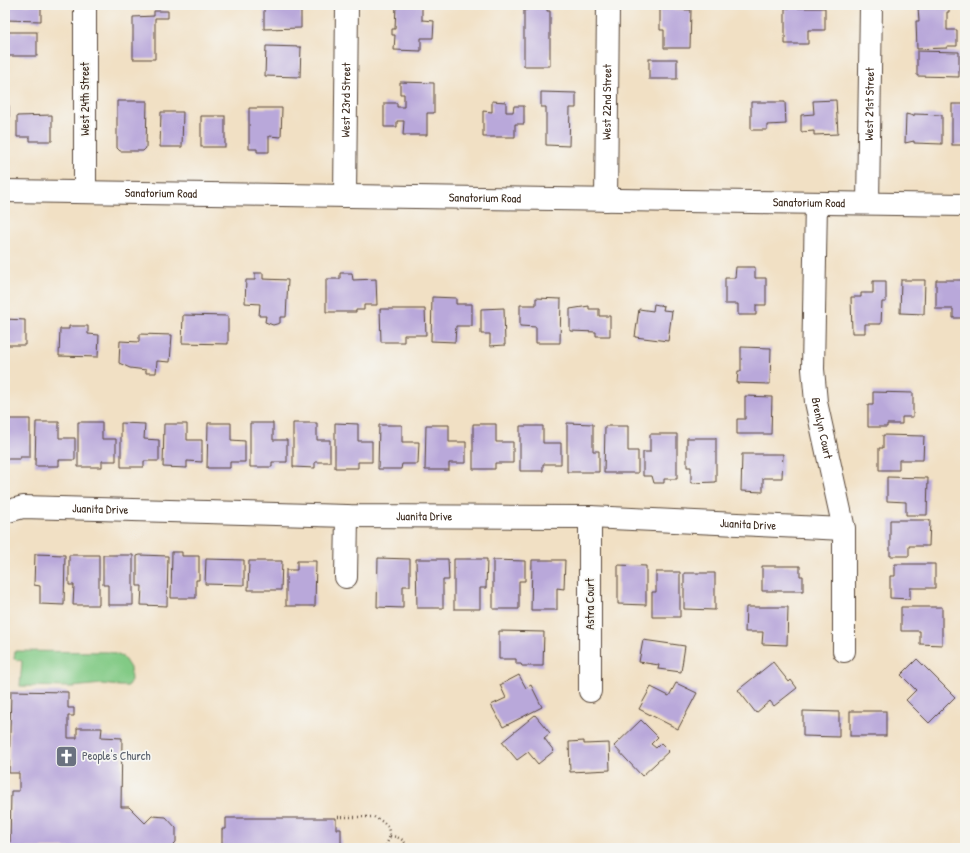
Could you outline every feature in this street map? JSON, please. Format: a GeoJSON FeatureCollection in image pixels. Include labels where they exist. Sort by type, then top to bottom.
{"type":"FeatureCollection","features":[{"type":"Feature","properties":{"kind":"street","name":"West 24th Street"},"geometry":{"type":"LineString","coordinates":[[85,5],[85,192]]}},
{"type":"Feature","properties":{"kind":"street","name":"West 23rd Street"},"geometry":{"type":"LineString","coordinates":[[345,196],[347,5]]}},
{"type":"Feature","properties":{"kind":"street","name":"West 22nd Street"},"geometry":{"type":"LineString","coordinates":[[606,200],[608,5]]}},
{"type":"Feature","properties":{"kind":"street","name":"West 21st Street"},"geometry":{"type":"LineString","coordinates":[[868,203],[871,5]]}},
{"type":"Feature","properties":{"kind":"street","name":"Sanatorium Road"},"geometry":{"type":"LineString","coordinates":[[5,191],[965,205]]}},
{"type":"Feature","properties":{"kind":"street","name":"Brenlyn Court"},"geometry":{"type":"LineString","coordinates":[[816,202],[814,376],[816,402],[844,529],[844,651]]}},
{"type":"Feature","properties":{"kind":"street","name":"Juanita Drive"},"geometry":{"type":"LineString","coordinates":[[5,512],[23,507],[347,516],[590,517],[844,529]]}},
{"type":"Feature","properties":{"kind":"street"},"geometry":{"type":"LineString","coordinates":[[346,577],[347,516]]}},
{"type":"Feature","properties":{"kind":"street","name":"Astra Court"},"geometry":{"type":"LineString","coordinates":[[590,517],[590,691]]}},
{"type":"Feature","properties":{"kind":"path"},"geometry":{"type":"LineString","coordinates":[[338,817],[374,817],[383,822],[388,827],[390,836],[385,848]]}},
{"type":"Feature","properties":{"kind":"path"},"geometry":{"type":"LineString","coordinates":[[390,836],[399,837],[405,842],[408,848]]}},
{"type":"Feature","properties":{"kind":"green space"},"geometry":{"type":"Polygon","coordinates":[[[15,651],[110,652],[123,657],[130,668],[131,680],[128,686],[102,684],[72,687],[20,686],[22,661],[14,659],[15,651]]]}},
{"type":"Feature","properties":{"kind":"building"},"geometry":{"type":"Polygon","coordinates":[[[5,5],[41,5],[41,21],[5,20],[5,5]]]}},
{"type":"Feature","properties":{"kind":"building"},"geometry":{"type":"Polygon","coordinates":[[[133,5],[160,5],[160,8],[133,8],[133,5]]]}},
{"type":"Feature","properties":{"kind":"building"},"geometry":{"type":"Polygon","coordinates":[[[264,5],[301,5],[301,28],[264,29],[264,5]]]}},
{"type":"Feature","properties":{"kind":"building"},"geometry":{"type":"Polygon","coordinates":[[[396,5],[422,5],[422,20],[434,21],[433,38],[421,38],[421,51],[394,50],[395,35],[392,35],[392,29],[395,29],[396,5]]]}},
{"type":"Feature","properties":{"kind":"building"},"geometry":{"type":"Polygon","coordinates":[[[527,5],[547,5],[547,11],[550,11],[550,66],[524,66],[524,10],[527,10],[527,5]]]}},
{"type":"Feature","properties":{"kind":"building"},"geometry":{"type":"Polygon","coordinates":[[[922,5],[949,5],[949,12],[947,12],[947,30],[957,30],[957,46],[947,46],[947,48],[917,49],[916,21],[919,21],[918,7],[922,7],[922,5]]]}},
{"type":"Feature","properties":{"kind":"building"},"geometry":{"type":"Polygon","coordinates":[[[785,8],[825,8],[825,30],[808,30],[808,44],[785,44],[785,8]]]}},
{"type":"Feature","properties":{"kind":"building"},"geometry":{"type":"Polygon","coordinates":[[[660,9],[691,10],[690,48],[664,48],[664,30],[660,30],[660,9]]]}},
{"type":"Feature","properties":{"kind":"building"},"geometry":{"type":"Polygon","coordinates":[[[154,11],[168,11],[168,18],[155,18],[155,59],[133,59],[133,17],[154,16],[154,11]]]}},
{"type":"Feature","properties":{"kind":"building"},"geometry":{"type":"Polygon","coordinates":[[[5,32],[37,32],[37,56],[5,56],[5,32]]]}},
{"type":"Feature","properties":{"kind":"building"},"geometry":{"type":"Polygon","coordinates":[[[266,46],[301,47],[300,77],[265,76],[266,46]]]}},
{"type":"Feature","properties":{"kind":"building"},"geometry":{"type":"Polygon","coordinates":[[[917,51],[959,52],[959,77],[917,76],[917,51]]]}},
{"type":"Feature","properties":{"kind":"building"},"geometry":{"type":"Polygon","coordinates":[[[649,59],[677,59],[677,79],[649,79],[649,59]]]}},
{"type":"Feature","properties":{"kind":"building"},"geometry":{"type":"Polygon","coordinates":[[[400,82],[434,83],[434,113],[427,113],[427,135],[403,135],[404,121],[397,121],[397,127],[384,127],[384,103],[397,103],[397,107],[404,107],[404,94],[400,94],[400,82]]]}},
{"type":"Feature","properties":{"kind":"building"},"geometry":{"type":"Polygon","coordinates":[[[541,92],[576,93],[576,108],[570,108],[569,146],[546,145],[546,107],[541,107],[541,92]]]}},
{"type":"Feature","properties":{"kind":"building"},"geometry":{"type":"Polygon","coordinates":[[[836,100],[838,134],[814,135],[814,131],[801,132],[801,115],[814,114],[813,101],[836,100]]]}},
{"type":"Feature","properties":{"kind":"building"},"geometry":{"type":"Polygon","coordinates":[[[117,101],[147,101],[146,148],[143,151],[120,151],[117,148],[117,101]]]}},
{"type":"Feature","properties":{"kind":"building"},"geometry":{"type":"Polygon","coordinates":[[[492,101],[506,102],[506,112],[513,112],[514,106],[524,106],[524,124],[515,124],[515,137],[483,137],[483,111],[492,112],[492,101]]]}},
{"type":"Feature","properties":{"kind":"building"},"geometry":{"type":"Polygon","coordinates":[[[751,102],[785,102],[786,124],[767,125],[767,130],[751,130],[751,102]]]}},
{"type":"Feature","properties":{"kind":"building"},"geometry":{"type":"Polygon","coordinates":[[[952,104],[965,104],[965,145],[952,145],[952,104]]]}},
{"type":"Feature","properties":{"kind":"building"},"geometry":{"type":"Polygon","coordinates":[[[5,106],[9,106],[9,142],[5,142],[5,106]]]}},
{"type":"Feature","properties":{"kind":"building"},"geometry":{"type":"Polygon","coordinates":[[[249,108],[282,108],[281,137],[269,136],[269,152],[257,152],[257,149],[249,149],[249,108]]]}},
{"type":"Feature","properties":{"kind":"building"},"geometry":{"type":"Polygon","coordinates":[[[161,112],[183,112],[182,147],[160,147],[161,112]]]}},
{"type":"Feature","properties":{"kind":"building"},"geometry":{"type":"Polygon","coordinates":[[[906,114],[914,116],[914,114],[942,115],[942,144],[914,143],[914,141],[905,143],[906,114]]]}},
{"type":"Feature","properties":{"kind":"building"},"geometry":{"type":"Polygon","coordinates":[[[52,115],[52,141],[30,141],[30,137],[17,137],[17,116],[52,115]]]}},
{"type":"Feature","properties":{"kind":"building"},"geometry":{"type":"Polygon","coordinates":[[[201,116],[225,116],[225,147],[201,147],[201,116]]]}},
{"type":"Feature","properties":{"kind":"building"},"geometry":{"type":"Polygon","coordinates":[[[736,267],[755,267],[755,278],[766,278],[766,305],[756,305],[756,315],[738,315],[738,304],[725,304],[725,278],[735,278],[736,267]]]}},
{"type":"Feature","properties":{"kind":"building"},"geometry":{"type":"Polygon","coordinates":[[[255,273],[263,273],[263,279],[288,280],[286,317],[280,317],[280,323],[273,325],[265,322],[266,316],[259,316],[260,304],[245,303],[246,280],[255,280],[255,273]]]}},
{"type":"Feature","properties":{"kind":"building"},"geometry":{"type":"Polygon","coordinates":[[[340,273],[352,273],[353,280],[376,279],[377,305],[364,305],[364,310],[356,310],[356,312],[326,312],[326,279],[340,279],[340,273]]]}},
{"type":"Feature","properties":{"kind":"building"},"geometry":{"type":"Polygon","coordinates":[[[901,280],[925,280],[924,314],[900,313],[901,280]]]}},
{"type":"Feature","properties":{"kind":"building"},"geometry":{"type":"Polygon","coordinates":[[[936,280],[965,280],[965,318],[953,318],[953,309],[936,309],[936,280]]]}},
{"type":"Feature","properties":{"kind":"building"},"geometry":{"type":"Polygon","coordinates":[[[873,281],[886,281],[886,302],[882,302],[881,324],[865,324],[865,333],[852,333],[851,297],[861,297],[861,293],[873,293],[873,281]]]}},
{"type":"Feature","properties":{"kind":"building"},"geometry":{"type":"Polygon","coordinates":[[[432,297],[456,298],[456,304],[472,304],[472,326],[456,326],[455,342],[431,341],[432,297]]]}},
{"type":"Feature","properties":{"kind":"building"},"geometry":{"type":"Polygon","coordinates":[[[536,298],[561,299],[560,343],[536,343],[536,327],[520,326],[520,305],[536,305],[536,298]]]}},
{"type":"Feature","properties":{"kind":"building"},"geometry":{"type":"Polygon","coordinates":[[[654,304],[664,306],[663,310],[672,311],[668,341],[635,337],[639,309],[653,311],[654,304]]]}},
{"type":"Feature","properties":{"kind":"building"},"geometry":{"type":"Polygon","coordinates":[[[589,306],[589,309],[599,309],[599,316],[610,316],[610,336],[596,336],[596,332],[570,331],[570,309],[589,306]]]}},
{"type":"Feature","properties":{"kind":"building"},"geometry":{"type":"Polygon","coordinates":[[[504,308],[505,345],[490,346],[490,334],[481,334],[481,309],[504,308]]]}},
{"type":"Feature","properties":{"kind":"building"},"geometry":{"type":"Polygon","coordinates":[[[380,309],[425,309],[426,335],[404,335],[404,342],[381,342],[380,309]]]}},
{"type":"Feature","properties":{"kind":"building"},"geometry":{"type":"Polygon","coordinates":[[[183,315],[228,316],[228,344],[182,343],[183,315]]]}},
{"type":"Feature","properties":{"kind":"building"},"geometry":{"type":"Polygon","coordinates":[[[5,319],[25,320],[25,345],[5,345],[5,319]]]}},
{"type":"Feature","properties":{"kind":"building"},"geometry":{"type":"Polygon","coordinates":[[[69,326],[88,326],[88,334],[99,335],[98,357],[59,356],[60,329],[69,329],[69,326]]]}},
{"type":"Feature","properties":{"kind":"building"},"geometry":{"type":"Polygon","coordinates":[[[139,334],[172,335],[170,362],[157,361],[156,373],[146,373],[146,370],[130,368],[119,363],[120,341],[139,342],[139,334]]]}},
{"type":"Feature","properties":{"kind":"building"},"geometry":{"type":"Polygon","coordinates":[[[741,347],[771,348],[770,384],[737,383],[738,371],[741,371],[741,347]]]}},
{"type":"Feature","properties":{"kind":"building"},"geometry":{"type":"Polygon","coordinates":[[[873,392],[913,393],[913,417],[902,417],[902,424],[887,424],[887,427],[868,427],[868,405],[873,405],[873,392]]]}},
{"type":"Feature","properties":{"kind":"building"},"geometry":{"type":"Polygon","coordinates":[[[745,396],[772,397],[771,434],[737,434],[737,419],[745,419],[745,396]]]}},
{"type":"Feature","properties":{"kind":"building"},"geometry":{"type":"Polygon","coordinates":[[[5,419],[30,419],[30,457],[5,459],[5,419]]]}},
{"type":"Feature","properties":{"kind":"building"},"geometry":{"type":"Polygon","coordinates":[[[36,422],[59,422],[59,438],[75,438],[75,460],[59,460],[59,466],[35,466],[36,422]]]}},
{"type":"Feature","properties":{"kind":"building"},"geometry":{"type":"Polygon","coordinates":[[[78,422],[102,422],[102,439],[116,439],[116,461],[102,461],[102,467],[78,467],[78,422]]]}},
{"type":"Feature","properties":{"kind":"building"},"geometry":{"type":"Polygon","coordinates":[[[121,423],[145,424],[144,439],[159,440],[159,461],[144,461],[144,467],[121,467],[121,423]]]}},
{"type":"Feature","properties":{"kind":"building"},"geometry":{"type":"Polygon","coordinates":[[[208,423],[231,423],[231,440],[245,441],[245,462],[230,462],[230,468],[207,468],[208,423]]]}},
{"type":"Feature","properties":{"kind":"building"},"geometry":{"type":"Polygon","coordinates":[[[250,423],[273,423],[273,440],[287,440],[287,462],[272,462],[272,467],[250,467],[250,423]]]}},
{"type":"Feature","properties":{"kind":"building"},"geometry":{"type":"Polygon","coordinates":[[[293,423],[317,423],[317,440],[330,440],[330,462],[315,462],[315,468],[293,467],[293,423]]]}},
{"type":"Feature","properties":{"kind":"building"},"geometry":{"type":"Polygon","coordinates":[[[335,423],[358,424],[358,441],[372,441],[372,462],[358,462],[358,468],[335,468],[335,423]]]}},
{"type":"Feature","properties":{"kind":"building"},"geometry":{"type":"Polygon","coordinates":[[[567,423],[593,424],[593,451],[599,451],[599,472],[567,472],[567,423]]]}},
{"type":"Feature","properties":{"kind":"building"},"geometry":{"type":"Polygon","coordinates":[[[164,424],[187,424],[187,440],[202,440],[202,462],[187,461],[187,468],[163,467],[164,424]]]}},
{"type":"Feature","properties":{"kind":"building"},"geometry":{"type":"Polygon","coordinates":[[[473,424],[496,424],[496,442],[513,442],[513,463],[495,463],[495,469],[473,469],[473,424]]]}},
{"type":"Feature","properties":{"kind":"building"},"geometry":{"type":"Polygon","coordinates":[[[379,425],[402,425],[402,442],[419,442],[418,464],[402,464],[401,469],[378,469],[379,425]]]}},
{"type":"Feature","properties":{"kind":"building"},"geometry":{"type":"Polygon","coordinates":[[[426,425],[449,425],[449,442],[466,442],[466,463],[449,463],[449,470],[425,470],[426,425]]]}},
{"type":"Feature","properties":{"kind":"building"},"geometry":{"type":"Polygon","coordinates":[[[520,426],[543,426],[543,443],[561,443],[561,464],[543,464],[543,471],[520,471],[520,426]]]}},
{"type":"Feature","properties":{"kind":"building"},"geometry":{"type":"Polygon","coordinates":[[[605,426],[628,426],[628,451],[638,451],[638,473],[604,473],[605,426]]]}},
{"type":"Feature","properties":{"kind":"building"},"geometry":{"type":"Polygon","coordinates":[[[650,434],[677,434],[677,479],[664,479],[664,483],[654,483],[652,476],[643,476],[643,452],[650,452],[650,434]]]}},
{"type":"Feature","properties":{"kind":"building"},"geometry":{"type":"Polygon","coordinates":[[[883,435],[924,436],[923,460],[899,460],[899,470],[879,470],[879,448],[883,448],[883,435]]]}},
{"type":"Feature","properties":{"kind":"building"},"geometry":{"type":"Polygon","coordinates":[[[687,438],[716,438],[716,482],[691,483],[691,467],[687,467],[687,438]]]}},
{"type":"Feature","properties":{"kind":"building"},"geometry":{"type":"Polygon","coordinates":[[[742,454],[783,454],[782,478],[763,478],[763,492],[741,491],[742,454]]]}},
{"type":"Feature","properties":{"kind":"building"},"geometry":{"type":"Polygon","coordinates":[[[887,477],[928,478],[927,515],[906,515],[906,502],[887,501],[887,477]]]}},
{"type":"Feature","properties":{"kind":"building"},"geometry":{"type":"Polygon","coordinates":[[[890,520],[930,520],[929,546],[909,546],[909,556],[890,556],[890,520]]]}},
{"type":"Feature","properties":{"kind":"building"},"geometry":{"type":"Polygon","coordinates":[[[172,552],[182,552],[182,556],[199,556],[199,580],[196,580],[196,598],[171,598],[172,552]]]}},
{"type":"Feature","properties":{"kind":"building"},"geometry":{"type":"Polygon","coordinates":[[[35,554],[65,555],[64,605],[40,604],[40,586],[34,585],[35,554]]]}},
{"type":"Feature","properties":{"kind":"building"},"geometry":{"type":"Polygon","coordinates":[[[69,555],[99,555],[99,605],[73,605],[74,585],[69,585],[69,555]]]}},
{"type":"Feature","properties":{"kind":"building"},"geometry":{"type":"Polygon","coordinates":[[[103,555],[133,555],[133,605],[108,605],[108,585],[103,585],[103,555]]]}},
{"type":"Feature","properties":{"kind":"building"},"geometry":{"type":"Polygon","coordinates":[[[137,556],[168,556],[167,606],[141,605],[142,586],[137,586],[137,556]]]}},
{"type":"Feature","properties":{"kind":"building"},"geometry":{"type":"Polygon","coordinates":[[[378,558],[410,559],[410,586],[403,586],[403,608],[377,607],[378,558]]]}},
{"type":"Feature","properties":{"kind":"building"},"geometry":{"type":"Polygon","coordinates":[[[206,559],[244,560],[244,585],[205,584],[206,559]]]}},
{"type":"Feature","properties":{"kind":"building"},"geometry":{"type":"Polygon","coordinates":[[[416,559],[448,559],[449,580],[443,580],[443,608],[417,608],[416,559]]]}},
{"type":"Feature","properties":{"kind":"building"},"geometry":{"type":"Polygon","coordinates":[[[454,559],[487,559],[486,588],[480,588],[480,609],[454,609],[454,559]]]}},
{"type":"Feature","properties":{"kind":"building"},"geometry":{"type":"Polygon","coordinates":[[[493,560],[525,561],[525,581],[519,581],[519,609],[493,609],[493,560]]]}},
{"type":"Feature","properties":{"kind":"building"},"geometry":{"type":"Polygon","coordinates":[[[532,560],[565,560],[564,589],[557,588],[557,610],[531,610],[532,560]]]}},
{"type":"Feature","properties":{"kind":"building"},"geometry":{"type":"Polygon","coordinates":[[[249,561],[282,561],[281,590],[248,590],[249,561]]]}},
{"type":"Feature","properties":{"kind":"building"},"geometry":{"type":"Polygon","coordinates":[[[297,561],[316,561],[315,606],[286,606],[286,570],[297,570],[297,561]]]}},
{"type":"Feature","properties":{"kind":"building"},"geometry":{"type":"Polygon","coordinates":[[[895,564],[935,564],[935,588],[910,588],[910,599],[890,598],[890,576],[895,576],[895,564]]]}},
{"type":"Feature","properties":{"kind":"building"},"geometry":{"type":"Polygon","coordinates":[[[618,565],[646,566],[646,605],[618,604],[618,565]]]}},
{"type":"Feature","properties":{"kind":"building"},"geometry":{"type":"Polygon","coordinates":[[[762,566],[800,566],[800,576],[803,576],[803,591],[762,591],[762,566]]]}},
{"type":"Feature","properties":{"kind":"building"},"geometry":{"type":"Polygon","coordinates":[[[656,572],[680,572],[680,617],[652,617],[652,592],[656,592],[656,572]]]}},
{"type":"Feature","properties":{"kind":"building"},"geometry":{"type":"Polygon","coordinates":[[[684,573],[715,573],[715,610],[684,609],[684,573]]]}},
{"type":"Feature","properties":{"kind":"building"},"geometry":{"type":"Polygon","coordinates":[[[746,607],[788,607],[787,645],[762,644],[763,632],[745,632],[746,607]]]}},
{"type":"Feature","properties":{"kind":"building"},"geometry":{"type":"Polygon","coordinates":[[[901,607],[942,607],[942,645],[920,644],[920,631],[901,631],[901,607]]]}},
{"type":"Feature","properties":{"kind":"building"},"geometry":{"type":"Polygon","coordinates":[[[499,631],[544,632],[543,666],[522,666],[521,664],[516,664],[516,659],[499,659],[499,631]]]}},
{"type":"Feature","properties":{"kind":"building"},"geometry":{"type":"Polygon","coordinates":[[[643,640],[685,646],[681,672],[658,669],[659,665],[639,662],[643,640]]]}},
{"type":"Feature","properties":{"kind":"building"},"geometry":{"type":"Polygon","coordinates":[[[917,659],[955,697],[929,723],[906,700],[916,690],[901,675],[917,659]]]}},
{"type":"Feature","properties":{"kind":"building"},"geometry":{"type":"Polygon","coordinates":[[[773,662],[789,682],[791,680],[797,688],[774,706],[770,701],[756,713],[738,690],[773,662]]]}},
{"type":"Feature","properties":{"kind":"building"},"geometry":{"type":"Polygon","coordinates":[[[519,675],[526,688],[531,685],[542,707],[503,727],[491,705],[506,698],[500,685],[519,675]]]}},
{"type":"Feature","properties":{"kind":"building"},"geometry":{"type":"Polygon","coordinates":[[[676,683],[697,693],[678,729],[639,709],[651,687],[669,696],[676,683]]]}},
{"type":"Feature","properties":{"kind":"building","name":"People's Church"},"geometry":{"type":"Polygon","coordinates":[[[11,691],[68,692],[68,708],[74,708],[74,716],[68,716],[68,738],[77,738],[77,728],[102,728],[101,737],[122,738],[121,807],[129,807],[145,823],[152,816],[166,817],[176,828],[176,842],[170,848],[10,848],[11,791],[19,791],[19,773],[9,773],[11,691]]]}},
{"type":"Feature","properties":{"kind":"building"},"geometry":{"type":"Polygon","coordinates":[[[803,711],[839,712],[839,737],[803,736],[803,711]]]}},
{"type":"Feature","properties":{"kind":"building"},"geometry":{"type":"Polygon","coordinates":[[[850,711],[886,711],[886,736],[850,736],[850,711]]]}},
{"type":"Feature","properties":{"kind":"building"},"geometry":{"type":"Polygon","coordinates":[[[535,715],[550,733],[544,738],[554,751],[538,764],[528,752],[517,760],[502,742],[535,715]]]}},
{"type":"Feature","properties":{"kind":"building"},"geometry":{"type":"Polygon","coordinates":[[[641,720],[658,737],[651,744],[656,748],[661,743],[669,751],[642,776],[614,746],[641,720]]]}},
{"type":"Feature","properties":{"kind":"building"},"geometry":{"type":"Polygon","coordinates":[[[584,741],[584,744],[609,743],[610,770],[570,772],[569,742],[584,741]]]}},
{"type":"Feature","properties":{"kind":"building"},"geometry":{"type":"Polygon","coordinates":[[[226,818],[336,818],[336,829],[341,829],[341,848],[222,848],[222,829],[226,829],[226,818]]]}},
{"type":"Feature","properties":{"kind":"place","name":"People's Church"},"geometry":{"type":"Point","coordinates":[66,756]}}]}
